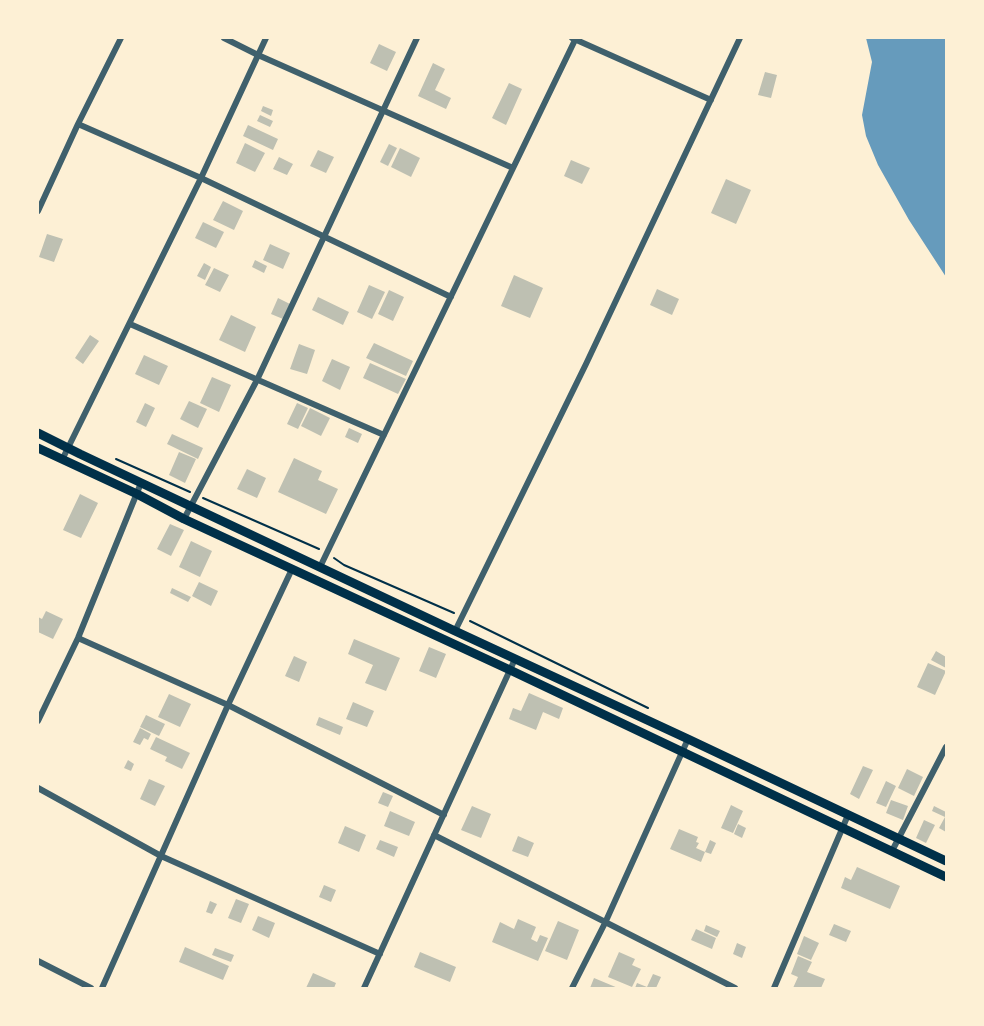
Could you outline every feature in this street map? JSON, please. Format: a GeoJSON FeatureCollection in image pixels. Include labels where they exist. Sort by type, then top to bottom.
{"type":"FeatureCollection","features":[{"type":"Feature","properties":{"kind":"main road"},"geometry":{"type":"LineString","coordinates":[[38,433],[946,861]]}},
{"type":"Feature","properties":{"kind":"main road"},"geometry":{"type":"LineString","coordinates":[[38,448],[137,494],[184,519],[510,670],[946,877]]}},
{"type":"Feature","properties":{"kind":"street"},"geometry":{"type":"LineString","coordinates":[[38,211],[121,38]]}},
{"type":"Feature","properties":{"kind":"street"},"geometry":{"type":"LineString","coordinates":[[224,38],[513,168]]}},
{"type":"Feature","properties":{"kind":"street"},"geometry":{"type":"LineString","coordinates":[[62,460],[201,178],[266,38]]}},
{"type":"Feature","properties":{"kind":"street"},"geometry":{"type":"LineString","coordinates":[[184,519],[257,380],[417,38]]}},
{"type":"Feature","properties":{"kind":"street"},"geometry":{"type":"LineString","coordinates":[[320,567],[575,38],[711,100]]}},
{"type":"Feature","properties":{"kind":"street"},"geometry":{"type":"LineString","coordinates":[[455,631],[586,364],[740,38]]}},
{"type":"Feature","properties":{"kind":"street"},"geometry":{"type":"LineString","coordinates":[[78,124],[201,178],[451,297]]}},
{"type":"Feature","properties":{"kind":"street"},"geometry":{"type":"LineString","coordinates":[[130,324],[384,435]]}},
{"type":"Feature","properties":{"kind":"street"},"geometry":{"type":"LineString","coordinates":[[38,721],[78,638],[141,483]]}},
{"type":"Feature","properties":{"kind":"street"},"geometry":{"type":"LineString","coordinates":[[102,988],[228,705],[292,569]]}},
{"type":"Feature","properties":{"kind":"street"},"geometry":{"type":"LineString","coordinates":[[78,638],[228,705],[444,814]]}},
{"type":"Feature","properties":{"kind":"street"},"geometry":{"type":"LineString","coordinates":[[364,988],[515,659]]}},
{"type":"Feature","properties":{"kind":"street"},"geometry":{"type":"LineString","coordinates":[[572,988],[605,923],[688,739]]}},
{"type":"Feature","properties":{"kind":"street"},"geometry":{"type":"LineString","coordinates":[[892,851],[946,747]]}},
{"type":"Feature","properties":{"kind":"street"},"geometry":{"type":"LineString","coordinates":[[38,788],[161,856],[380,954]]}},
{"type":"Feature","properties":{"kind":"street"},"geometry":{"type":"LineString","coordinates":[[774,988],[848,815]]}},
{"type":"Feature","properties":{"kind":"street"},"geometry":{"type":"LineString","coordinates":[[434,835],[735,988]]}},
{"type":"Feature","properties":{"kind":"street"},"geometry":{"type":"LineString","coordinates":[[38,961],[91,988]]}},
{"type":"Feature","properties":{"kind":"path"},"geometry":{"type":"LineString","coordinates":[[114,458],[327,553],[344,565],[462,617],[650,709]]}},
{"type":"Feature","properties":{"kind":"water"},"geometry":{"type":"Polygon","coordinates":[[[866,38],[946,38],[946,277],[909,220],[878,165],[866,136],[862,115],[872,62],[866,38]]]}},
{"type":"Feature","properties":{"kind":"building"},"geometry":{"type":"Polygon","coordinates":[[[379,44],[396,52],[387,71],[370,63],[379,44]]]}},
{"type":"Feature","properties":{"kind":"building"},"geometry":{"type":"Polygon","coordinates":[[[433,63],[445,69],[435,90],[451,98],[446,109],[418,96],[433,63]]]}},
{"type":"Feature","properties":{"kind":"building"},"geometry":{"type":"Polygon","coordinates":[[[765,72],[777,75],[771,98],[758,95],[765,72]]]}},
{"type":"Feature","properties":{"kind":"building"},"geometry":{"type":"Polygon","coordinates":[[[509,83],[522,89],[506,125],[492,118],[509,83]]]}},
{"type":"Feature","properties":{"kind":"building"},"geometry":{"type":"Polygon","coordinates":[[[263,106],[273,110],[271,116],[261,111],[263,106]]]}},
{"type":"Feature","properties":{"kind":"building"},"geometry":{"type":"Polygon","coordinates":[[[260,115],[273,121],[270,127],[257,121],[260,115]]]}},
{"type":"Feature","properties":{"kind":"building"},"geometry":{"type":"Polygon","coordinates":[[[248,125],[278,139],[273,150],[243,136],[248,125]]]}},
{"type":"Feature","properties":{"kind":"building"},"geometry":{"type":"Polygon","coordinates":[[[245,143],[265,153],[255,172],[236,163],[245,143]]]}},
{"type":"Feature","properties":{"kind":"building"},"geometry":{"type":"Polygon","coordinates":[[[389,144],[397,148],[388,166],[380,162],[389,144]]]}},
{"type":"Feature","properties":{"kind":"building"},"geometry":{"type":"Polygon","coordinates":[[[400,148],[420,158],[411,177],[391,167],[400,148]]]}},
{"type":"Feature","properties":{"kind":"building"},"geometry":{"type":"Polygon","coordinates":[[[318,150],[334,157],[326,173],[310,166],[318,150]]]}},
{"type":"Feature","properties":{"kind":"building"},"geometry":{"type":"Polygon","coordinates":[[[279,157],[293,164],[287,175],[273,169],[279,157]]]}},
{"type":"Feature","properties":{"kind":"building"},"geometry":{"type":"Polygon","coordinates":[[[571,160],[590,168],[582,184],[564,176],[571,160]]]}},
{"type":"Feature","properties":{"kind":"building"},"geometry":{"type":"Polygon","coordinates":[[[726,179],[751,190],[736,224],[711,213],[726,179]]]}},
{"type":"Feature","properties":{"kind":"building"},"geometry":{"type":"Polygon","coordinates":[[[223,201],[243,211],[234,230],[213,220],[223,201]]]}},
{"type":"Feature","properties":{"kind":"building"},"geometry":{"type":"Polygon","coordinates":[[[203,222],[224,232],[216,248],[195,238],[203,222]]]}},
{"type":"Feature","properties":{"kind":"building"},"geometry":{"type":"Polygon","coordinates":[[[47,234],[63,239],[54,262],[39,257],[47,234]]]}},
{"type":"Feature","properties":{"kind":"building"},"geometry":{"type":"Polygon","coordinates":[[[270,244],[290,253],[283,269],[263,260],[270,244]]]}},
{"type":"Feature","properties":{"kind":"building"},"geometry":{"type":"Polygon","coordinates":[[[255,260],[267,266],[264,273],[252,267],[255,260]]]}},
{"type":"Feature","properties":{"kind":"building"},"geometry":{"type":"Polygon","coordinates":[[[204,263],[211,267],[205,280],[197,276],[204,263]]]}},
{"type":"Feature","properties":{"kind":"building"},"geometry":{"type":"Polygon","coordinates":[[[214,268],[229,275],[220,292],[205,285],[214,268]]]}},
{"type":"Feature","properties":{"kind":"building"},"geometry":{"type":"Polygon","coordinates":[[[514,275],[543,288],[530,318],[501,306],[514,275]]]}},
{"type":"Feature","properties":{"kind":"building"},"geometry":{"type":"Polygon","coordinates":[[[369,285],[385,292],[372,319],[357,312],[369,285]]]}},
{"type":"Feature","properties":{"kind":"building"},"geometry":{"type":"Polygon","coordinates":[[[657,289],[679,299],[672,315],[650,305],[657,289]]]}},
{"type":"Feature","properties":{"kind":"building"},"geometry":{"type":"Polygon","coordinates":[[[389,290],[404,297],[393,321],[378,314],[389,290]]]}},
{"type":"Feature","properties":{"kind":"building"},"geometry":{"type":"Polygon","coordinates":[[[318,297],[349,312],[343,325],[312,310],[318,297]]]}},
{"type":"Feature","properties":{"kind":"building"},"geometry":{"type":"Polygon","coordinates":[[[278,298],[290,304],[283,319],[271,314],[278,298]]]}},
{"type":"Feature","properties":{"kind":"building"},"geometry":{"type":"Polygon","coordinates":[[[231,315],[256,327],[245,352],[219,340],[231,315]]]}},
{"type":"Feature","properties":{"kind":"building"},"geometry":{"type":"Polygon","coordinates":[[[90,335],[99,341],[83,364],[75,358],[90,335]]]}},
{"type":"Feature","properties":{"kind":"building"},"geometry":{"type":"Polygon","coordinates":[[[374,343],[413,361],[406,376],[366,358],[374,343]]]}},
{"type":"Feature","properties":{"kind":"building"},"geometry":{"type":"Polygon","coordinates":[[[299,344],[315,350],[307,374],[290,369],[299,344]]]}},
{"type":"Feature","properties":{"kind":"building"},"geometry":{"type":"Polygon","coordinates":[[[144,355],[168,366],[159,385],[135,374],[144,355]]]}},
{"type":"Feature","properties":{"kind":"building"},"geometry":{"type":"Polygon","coordinates":[[[332,359],[350,367],[340,390],[322,381],[332,359]]]}},
{"type":"Feature","properties":{"kind":"building"},"geometry":{"type":"Polygon","coordinates":[[[370,363],[406,379],[398,394],[363,378],[370,363]]]}},
{"type":"Feature","properties":{"kind":"building"},"geometry":{"type":"Polygon","coordinates":[[[212,377],[231,385],[219,412],[200,403],[212,377]]]}},
{"type":"Feature","properties":{"kind":"building"},"geometry":{"type":"Polygon","coordinates":[[[189,401],[207,409],[198,428],[180,419],[189,401]]]}},
{"type":"Feature","properties":{"kind":"building"},"geometry":{"type":"Polygon","coordinates":[[[145,403],[155,408],[146,427],[136,422],[145,403]]]}},
{"type":"Feature","properties":{"kind":"building"},"geometry":{"type":"Polygon","coordinates":[[[297,403],[308,408],[298,429],[287,424],[297,403]]]}},
{"type":"Feature","properties":{"kind":"building"},"geometry":{"type":"Polygon","coordinates":[[[310,408],[330,418],[321,436],[301,426],[310,408]]]}},
{"type":"Feature","properties":{"kind":"building"},"geometry":{"type":"Polygon","coordinates":[[[349,428],[362,434],[358,443],[345,437],[349,428]]]}},
{"type":"Feature","properties":{"kind":"building"},"geometry":{"type":"Polygon","coordinates":[[[172,434],[203,448],[198,459],[167,444],[172,434]]]}},
{"type":"Feature","properties":{"kind":"building"},"geometry":{"type":"Polygon","coordinates":[[[179,452],[196,459],[185,483],[169,475],[179,452]]]}},
{"type":"Feature","properties":{"kind":"building"},"geometry":{"type":"Polygon","coordinates":[[[294,458],[322,471],[318,480],[338,489],[326,514],[278,492],[294,458]]]}},
{"type":"Feature","properties":{"kind":"building"},"geometry":{"type":"Polygon","coordinates":[[[247,469],[266,478],[257,498],[237,489],[247,469]]]}},
{"type":"Feature","properties":{"kind":"building"},"geometry":{"type":"Polygon","coordinates":[[[80,494],[98,503],[81,538],[63,530],[80,494]]]}},
{"type":"Feature","properties":{"kind":"building"},"geometry":{"type":"Polygon","coordinates":[[[170,524],[184,530],[171,556],[157,549],[170,524]]]}},
{"type":"Feature","properties":{"kind":"building"},"geometry":{"type":"Polygon","coordinates":[[[191,541],[212,551],[200,577],[179,567],[191,541]]]}},
{"type":"Feature","properties":{"kind":"building"},"geometry":{"type":"Polygon","coordinates":[[[199,582],[218,591],[211,606],[192,596],[199,582]]]}},
{"type":"Feature","properties":{"kind":"building"},"geometry":{"type":"Polygon","coordinates":[[[172,588],[191,597],[188,602],[170,593],[172,588]]]}},
{"type":"Feature","properties":{"kind":"building"},"geometry":{"type":"Polygon","coordinates":[[[46,611],[63,619],[53,639],[38,632],[38,617],[42,619],[46,611]]]}},
{"type":"Feature","properties":{"kind":"building"},"geometry":{"type":"Polygon","coordinates":[[[354,639],[400,658],[386,691],[365,683],[373,665],[348,654],[354,639]]]}},
{"type":"Feature","properties":{"kind":"building"},"geometry":{"type":"Polygon","coordinates":[[[429,647],[446,654],[436,678],[419,671],[429,647]]]}},
{"type":"Feature","properties":{"kind":"building"},"geometry":{"type":"Polygon","coordinates":[[[936,651],[946,657],[946,668],[931,660],[936,651]]]}},
{"type":"Feature","properties":{"kind":"building"},"geometry":{"type":"Polygon","coordinates":[[[294,656],[307,662],[299,682],[285,676],[294,656]]]}},
{"type":"Feature","properties":{"kind":"building"},"geometry":{"type":"Polygon","coordinates":[[[928,663],[946,671],[935,695],[917,687],[928,663]]]}},
{"type":"Feature","properties":{"kind":"building"},"geometry":{"type":"Polygon","coordinates":[[[529,693],[563,708],[559,719],[543,712],[536,730],[509,719],[513,708],[521,711],[529,693]]]}},
{"type":"Feature","properties":{"kind":"building"},"geometry":{"type":"Polygon","coordinates":[[[169,694],[191,704],[180,727],[158,717],[169,694]]]}},
{"type":"Feature","properties":{"kind":"building"},"geometry":{"type":"Polygon","coordinates":[[[353,702],[374,711],[367,727],[346,719],[353,702]]]}},
{"type":"Feature","properties":{"kind":"building"},"geometry":{"type":"Polygon","coordinates":[[[146,715],[165,724],[159,736],[140,727],[146,715]]]}},
{"type":"Feature","properties":{"kind":"building"},"geometry":{"type":"Polygon","coordinates":[[[319,717],[343,727],[340,735],[316,725],[319,717]]]}},
{"type":"Feature","properties":{"kind":"building"},"geometry":{"type":"Polygon","coordinates":[[[140,728],[151,734],[148,740],[144,738],[140,745],[133,742],[140,728]]]}},
{"type":"Feature","properties":{"kind":"building"},"geometry":{"type":"Polygon","coordinates":[[[156,737],[190,753],[182,769],[165,761],[167,757],[150,749],[156,737]]]}},
{"type":"Feature","properties":{"kind":"building"},"geometry":{"type":"Polygon","coordinates":[[[128,760],[134,764],[131,771],[124,768],[128,760]]]}},
{"type":"Feature","properties":{"kind":"building"},"geometry":{"type":"Polygon","coordinates":[[[863,766],[873,770],[859,799],[850,794],[863,766]]]}},
{"type":"Feature","properties":{"kind":"building"},"geometry":{"type":"Polygon","coordinates":[[[907,769],[923,777],[914,796],[898,788],[907,769]]]}},
{"type":"Feature","properties":{"kind":"building"},"geometry":{"type":"Polygon","coordinates":[[[149,779],[165,786],[155,806],[140,799],[149,779]]]}},
{"type":"Feature","properties":{"kind":"building"},"geometry":{"type":"Polygon","coordinates":[[[886,781],[896,786],[886,807],[876,803],[886,781]]]}},
{"type":"Feature","properties":{"kind":"building"},"geometry":{"type":"Polygon","coordinates":[[[383,792],[393,796],[388,807],[378,803],[383,792]]]}},
{"type":"Feature","properties":{"kind":"building"},"geometry":{"type":"Polygon","coordinates":[[[891,800],[908,806],[903,820],[886,813],[891,800]]]}},
{"type":"Feature","properties":{"kind":"building"},"geometry":{"type":"Polygon","coordinates":[[[731,805],[743,811],[733,833],[721,828],[731,805]]]}},
{"type":"Feature","properties":{"kind":"building"},"geometry":{"type":"Polygon","coordinates":[[[472,806],[491,814],[481,838],[461,830],[472,806]]]}},
{"type":"Feature","properties":{"kind":"building"},"geometry":{"type":"Polygon","coordinates":[[[934,806],[946,812],[946,832],[939,828],[945,817],[932,811],[934,806]]]}},
{"type":"Feature","properties":{"kind":"building"},"geometry":{"type":"Polygon","coordinates":[[[390,811],[415,822],[409,836],[384,826],[390,811]]]}},
{"type":"Feature","properties":{"kind":"building"},"geometry":{"type":"Polygon","coordinates":[[[924,820],[935,825],[926,843],[916,838],[924,820]]]}},
{"type":"Feature","properties":{"kind":"building"},"geometry":{"type":"Polygon","coordinates":[[[738,824],[746,828],[742,838],[734,834],[738,824]]]}},
{"type":"Feature","properties":{"kind":"building"},"geometry":{"type":"Polygon","coordinates":[[[345,826],[366,835],[359,852],[338,843],[345,826]]]}},
{"type":"Feature","properties":{"kind":"building"},"geometry":{"type":"Polygon","coordinates":[[[679,829],[698,837],[696,842],[699,843],[696,848],[705,852],[701,862],[670,849],[679,829]]]}},
{"type":"Feature","properties":{"kind":"building"},"geometry":{"type":"Polygon","coordinates":[[[518,836],[534,843],[528,857],[512,851],[518,836]]]}},
{"type":"Feature","properties":{"kind":"building"},"geometry":{"type":"Polygon","coordinates":[[[380,840],[398,847],[394,857],[376,849],[380,840]]]}},
{"type":"Feature","properties":{"kind":"building"},"geometry":{"type":"Polygon","coordinates":[[[710,840],[716,843],[711,854],[705,852],[710,840]]]}},
{"type":"Feature","properties":{"kind":"building"},"geometry":{"type":"Polygon","coordinates":[[[857,867],[900,886],[890,909],[841,888],[845,877],[851,880],[857,867]]]}},
{"type":"Feature","properties":{"kind":"building"},"geometry":{"type":"Polygon","coordinates":[[[324,885],[336,890],[331,902],[319,897],[324,885]]]}},
{"type":"Feature","properties":{"kind":"building"},"geometry":{"type":"Polygon","coordinates":[[[236,899],[249,904],[241,923],[228,918],[236,899]]]}},
{"type":"Feature","properties":{"kind":"building"},"geometry":{"type":"Polygon","coordinates":[[[210,901],[217,904],[212,914],[206,912],[210,901]]]}},
{"type":"Feature","properties":{"kind":"building"},"geometry":{"type":"Polygon","coordinates":[[[258,916],[275,923],[269,938],[252,930],[258,916]]]}},
{"type":"Feature","properties":{"kind":"building"},"geometry":{"type":"Polygon","coordinates":[[[518,919],[536,927],[531,939],[537,942],[540,935],[548,938],[538,961],[492,942],[500,922],[514,929],[518,919]]]}},
{"type":"Feature","properties":{"kind":"building"},"geometry":{"type":"Polygon","coordinates":[[[558,921],[579,930],[567,960],[545,951],[558,921]]]}},
{"type":"Feature","properties":{"kind":"building"},"geometry":{"type":"Polygon","coordinates":[[[834,924],[851,931],[846,942],[829,935],[834,924]]]}},
{"type":"Feature","properties":{"kind":"building"},"geometry":{"type":"Polygon","coordinates":[[[706,925],[720,931],[717,937],[704,931],[706,925]]]}},
{"type":"Feature","properties":{"kind":"building"},"geometry":{"type":"Polygon","coordinates":[[[696,929],[716,938],[712,949],[691,940],[696,929]]]}},
{"type":"Feature","properties":{"kind":"building"},"geometry":{"type":"Polygon","coordinates":[[[804,936],[819,943],[811,960],[797,954],[804,936]]]}},
{"type":"Feature","properties":{"kind":"building"},"geometry":{"type":"Polygon","coordinates":[[[737,943],[746,947],[742,958],[733,954],[737,943]]]}},
{"type":"Feature","properties":{"kind":"building"},"geometry":{"type":"Polygon","coordinates":[[[185,947],[229,966],[223,980],[179,962],[185,947]]]}},
{"type":"Feature","properties":{"kind":"building"},"geometry":{"type":"Polygon","coordinates":[[[215,948],[234,955],[231,962],[212,955],[215,948]]]}},
{"type":"Feature","properties":{"kind":"building"},"geometry":{"type":"Polygon","coordinates":[[[420,952],[456,967],[450,982],[414,967],[420,952]]]}},
{"type":"Feature","properties":{"kind":"building"},"geometry":{"type":"Polygon","coordinates":[[[619,952],[635,959],[632,965],[641,969],[632,987],[608,977],[619,952]]]}},
{"type":"Feature","properties":{"kind":"building"},"geometry":{"type":"Polygon","coordinates":[[[798,956],[812,962],[807,972],[825,979],[821,988],[793,988],[798,977],[791,974],[798,956]]]}},
{"type":"Feature","properties":{"kind":"building"},"geometry":{"type":"Polygon","coordinates":[[[313,973],[336,983],[334,988],[306,988],[313,973]]]}},
{"type":"Feature","properties":{"kind":"building"},"geometry":{"type":"Polygon","coordinates":[[[653,974],[661,977],[656,988],[635,988],[637,983],[647,987],[653,974]]]}},
{"type":"Feature","properties":{"kind":"building"},"geometry":{"type":"Polygon","coordinates":[[[594,978],[618,988],[590,988],[594,978]]]}}]}
